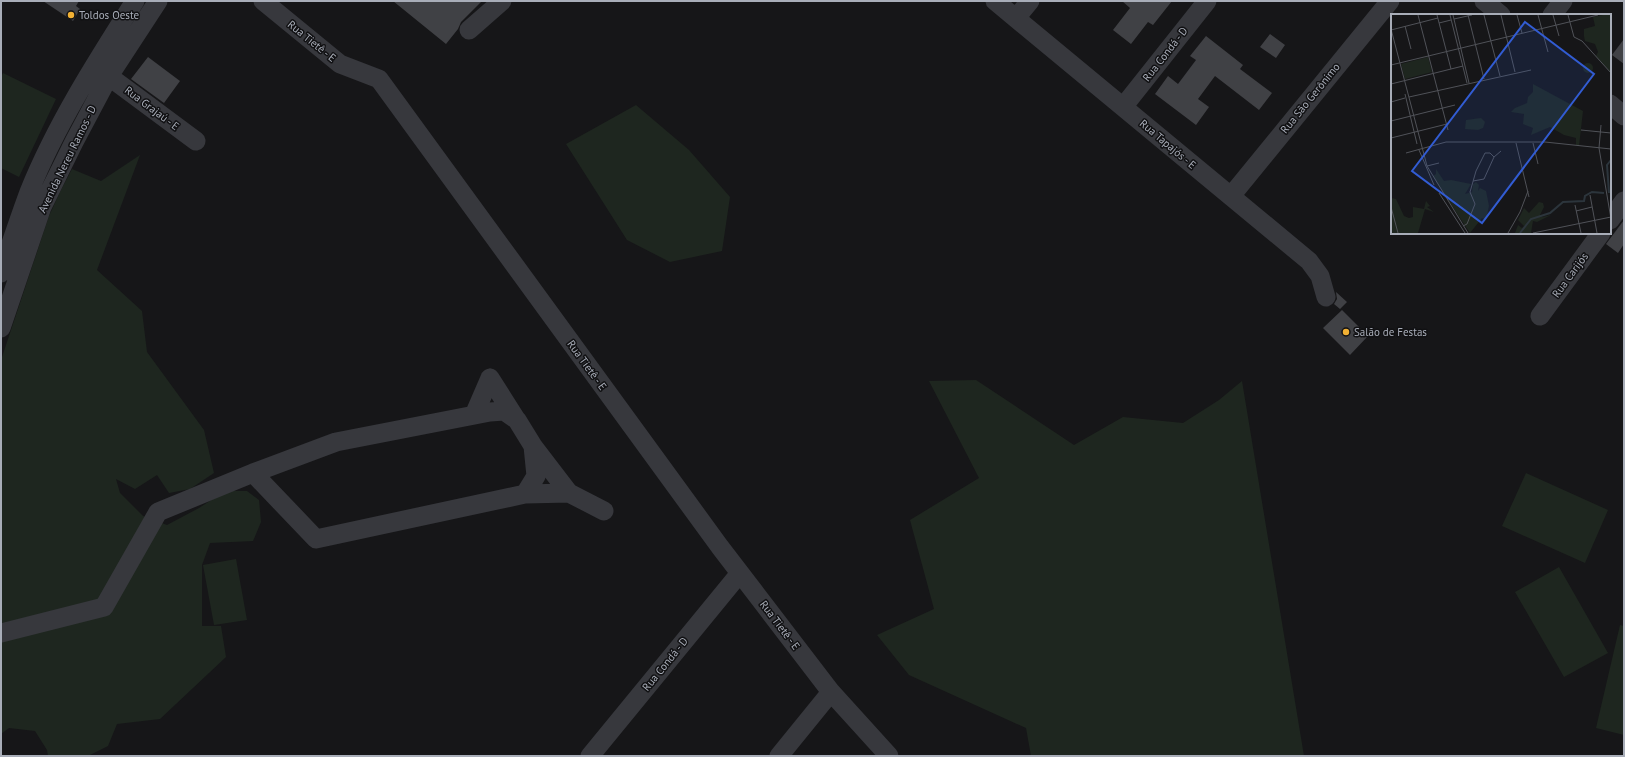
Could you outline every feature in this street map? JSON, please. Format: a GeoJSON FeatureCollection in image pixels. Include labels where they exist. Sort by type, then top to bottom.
{"type":"FeatureCollection","features":[{"type":"Feature","properties":{"kind":"street","name":"Avenida Nereu Ramos - D"},"geometry":{"type":"LineString","coordinates":[[1,328],[42,207],[74,142],[102,71],[135,1]]}},
{"type":"Feature","properties":{"kind":"street","name":"Avenida Nereu Ramos - D"},"geometry":{"type":"LineString","coordinates":[[1,273],[29,192],[56,133],[102,71],[158,1]]}},
{"type":"Feature","properties":{"kind":"street","name":"Rua Tietê - E"},"geometry":{"type":"LineString","coordinates":[[263,1],[340,64],[378,78],[740,573],[831,692],[890,756]]}},
{"type":"Feature","properties":{"kind":"street"},"geometry":{"type":"LineString","coordinates":[[469,30],[502,1]]}},
{"type":"Feature","properties":{"kind":"street","name":"Rua Tapajós - E"},"geometry":{"type":"LineString","coordinates":[[995,1],[1309,260],[1320,276],[1326,297]]}},
{"type":"Feature","properties":{"kind":"street"},"geometry":{"type":"LineString","coordinates":[[1016,18],[1030,1]]}},
{"type":"Feature","properties":{"kind":"street","name":"Rua Condá - D"},"geometry":{"type":"LineString","coordinates":[[1123,106],[1207,1]]}},
{"type":"Feature","properties":{"kind":"street","name":"Rua São Gerônimo"},"geometry":{"type":"LineString","coordinates":[[1231,196],[1390,1]]}},
{"type":"Feature","properties":{"kind":"street"},"geometry":{"type":"LineString","coordinates":[[1484,1],[1500,14]]}},
{"type":"Feature","properties":{"kind":"street"},"geometry":{"type":"LineString","coordinates":[[1553,14],[1563,1]]}},
{"type":"Feature","properties":{"kind":"street","name":"Rua Grajaú - E"},"geometry":{"type":"LineString","coordinates":[[102,71],[196,141]]}},
{"type":"Feature","properties":{"kind":"street"},"geometry":{"type":"LineString","coordinates":[[1611,105],[1624,116]]}},
{"type":"Feature","properties":{"kind":"street"},"geometry":{"type":"LineString","coordinates":[[1611,219],[1624,201]]}},
{"type":"Feature","properties":{"kind":"street","name":"Rua Carijós"},"geometry":{"type":"LineString","coordinates":[[1540,316],[1600,234]]}},
{"type":"Feature","properties":{"kind":"street"},"geometry":{"type":"LineString","coordinates":[[474,415],[490,378],[533,446],[568,493],[604,511]]}},
{"type":"Feature","properties":{"kind":"street"},"geometry":{"type":"LineString","coordinates":[[1,633],[104,608],[158,512],[253,473],[336,442],[474,415],[504,411],[517,420]]}},
{"type":"Feature","properties":{"kind":"street"},"geometry":{"type":"LineString","coordinates":[[525,494],[536,476],[533,446]]}},
{"type":"Feature","properties":{"kind":"street"},"geometry":{"type":"LineString","coordinates":[[253,473],[316,539],[525,494],[568,493]]}},
{"type":"Feature","properties":{"kind":"street","name":"Rua Condá - D"},"geometry":{"type":"LineString","coordinates":[[590,756],[740,573]]}},
{"type":"Feature","properties":{"kind":"street"},"geometry":{"type":"LineString","coordinates":[[779,756],[831,692]]}},
{"type":"Feature","properties":{"kind":"shaded area"},"geometry":{"type":"Polygon","coordinates":[[[3,73],[56,99],[19,177],[1,168],[1,77],[3,73]]]}},
{"type":"Feature","properties":{"kind":"shaded area"},"geometry":{"type":"Polygon","coordinates":[[[636,105],[689,150],[730,197],[722,251],[670,262],[627,240],[566,144],[636,105]]]}},
{"type":"Feature","properties":{"kind":"shaded area"},"geometry":{"type":"Polygon","coordinates":[[[140,155],[97,270],[142,311],[147,352],[204,430],[214,473],[190,489],[169,493],[157,475],[135,489],[116,479],[120,493],[143,516],[167,525],[199,508],[225,491],[247,491],[259,500],[261,522],[253,541],[210,543],[202,565],[202,626],[221,626],[226,657],[160,719],[117,724],[108,746],[88,756],[48,756],[47,750],[35,731],[9,728],[1,734],[1,360],[49,216],[72,169],[101,181],[140,155]]]}},
{"type":"Feature","properties":{"kind":"shaded area"},"geometry":{"type":"Polygon","coordinates":[[[976,380],[1074,445],[1123,417],[1183,423],[1219,400],[1242,381],[1304,756],[1031,756],[1026,728],[909,675],[877,635],[934,609],[910,520],[979,478],[929,381],[976,380]]]}},
{"type":"Feature","properties":{"kind":"shaded area"},"geometry":{"type":"Polygon","coordinates":[[[1526,473],[1608,510],[1585,563],[1502,526],[1526,473]]]}},
{"type":"Feature","properties":{"kind":"shaded area"},"geometry":{"type":"Polygon","coordinates":[[[236,559],[247,620],[214,625],[203,565],[236,559]]]}},
{"type":"Feature","properties":{"kind":"shaded area"},"geometry":{"type":"Polygon","coordinates":[[[1559,567],[1608,653],[1564,677],[1515,592],[1559,567]]]}},
{"type":"Feature","properties":{"kind":"shaded area"},"geometry":{"type":"Polygon","coordinates":[[[1620,625],[1624,626],[1624,735],[1596,728],[1620,625]]]}},
{"type":"Feature","properties":{"kind":"building","name":"Toldos Oeste"},"geometry":{"type":"Polygon","coordinates":[[[43,1],[79,1],[76,6],[80,9],[73,21],[43,1]]]}},
{"type":"Feature","properties":{"kind":"building"},"geometry":{"type":"Polygon","coordinates":[[[393,1],[482,1],[461,22],[458,29],[446,44],[393,1]]]}},
{"type":"Feature","properties":{"kind":"building"},"geometry":{"type":"Polygon","coordinates":[[[1122,1],[1172,1],[1153,25],[1148,22],[1131,44],[1113,30],[1130,8],[1122,1]]]}},
{"type":"Feature","properties":{"kind":"building"},"geometry":{"type":"Polygon","coordinates":[[[1270,34],[1285,45],[1276,58],[1260,47],[1270,34]]]}},
{"type":"Feature","properties":{"kind":"building"},"geometry":{"type":"Polygon","coordinates":[[[1206,36],[1243,65],[1240,69],[1272,93],[1259,110],[1215,76],[1198,99],[1209,107],[1196,125],[1155,94],[1168,76],[1178,84],[1196,60],[1190,56],[1206,36]]]}},
{"type":"Feature","properties":{"kind":"building"},"geometry":{"type":"Polygon","coordinates":[[[1624,39],[1624,64],[1612,55],[1624,39]]]}},
{"type":"Feature","properties":{"kind":"building"},"geometry":{"type":"Polygon","coordinates":[[[148,57],[180,81],[164,103],[131,79],[148,57]]]}},
{"type":"Feature","properties":{"kind":"building"},"geometry":{"type":"Polygon","coordinates":[[[1624,220],[1624,244],[1618,253],[1606,244],[1624,220]]]}},
{"type":"Feature","properties":{"kind":"building"},"geometry":{"type":"Polygon","coordinates":[[[1336,292],[1347,302],[1340,309],[1334,304],[1337,299],[1336,292]]]}},
{"type":"Feature","properties":{"kind":"building","name":"Salão de Festas"},"geometry":{"type":"Polygon","coordinates":[[[1342,310],[1368,336],[1350,355],[1323,328],[1342,310]]]}},
{"type":"Feature","properties":{"kind":"place","name":"Toldos Oeste"},"geometry":{"type":"Point","coordinates":[71,15]}},
{"type":"Feature","properties":{"kind":"place","name":"Salão de Festas"},"geometry":{"type":"Point","coordinates":[1346,332]}}]}
